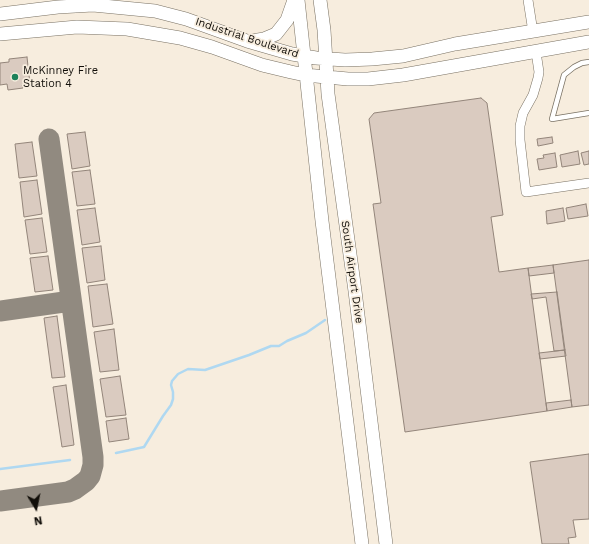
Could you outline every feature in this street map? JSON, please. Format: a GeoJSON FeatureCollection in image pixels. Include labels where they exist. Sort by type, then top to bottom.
{"type":"FeatureCollection","features":[{"type":"Feature","properties":{"kind":"main road"},"geometry":{"type":"LineString","coordinates":[[247,41],[264,39],[276,34],[287,20],[294,0]]}},
{"type":"Feature","properties":{"kind":"main road","name":"South Airport Drive"},"geometry":{"type":"LineString","coordinates":[[298,0],[322,221],[362,544]]}},
{"type":"Feature","properties":{"kind":"main road","name":"South Airport Drive"},"geometry":{"type":"LineString","coordinates":[[320,0],[328,94],[355,291],[386,544]]}},
{"type":"Feature","properties":{"kind":"main road","name":"Industrial Boulevard"},"geometry":{"type":"LineString","coordinates":[[0,14],[74,6],[116,7],[170,15],[208,26],[247,41],[304,56],[326,60],[361,60],[394,57],[455,44],[589,22]]}},
{"type":"Feature","properties":{"kind":"main road","name":"Industrial Boulevard"},"geometry":{"type":"LineString","coordinates":[[0,34],[77,26],[128,29],[180,38],[212,47],[262,65],[305,75],[327,78],[363,79],[389,77],[589,42]]}},
{"type":"Feature","properties":{"kind":"main road"},"geometry":{"type":"LineString","coordinates":[[533,32],[536,52]]}},
{"type":"Feature","properties":{"kind":"street"},"geometry":{"type":"LineString","coordinates":[[528,0],[533,32]]}},
{"type":"Feature","properties":{"kind":"street"},"geometry":{"type":"LineString","coordinates":[[536,52],[539,72],[538,78],[533,95],[523,113],[520,126],[520,140],[526,192],[589,183]]}},
{"type":"Feature","properties":{"kind":"lane"},"geometry":{"type":"LineString","coordinates":[[589,62],[582,63],[574,67],[564,75],[552,119],[589,113]]}},
{"type":"Feature","properties":{"kind":"building","name":"McKinney Fire Station 4"},"geometry":{"type":"Polygon","coordinates":[[[27,57],[30,84],[22,85],[23,88],[8,90],[7,84],[0,85],[0,63],[9,62],[9,59],[27,57]]]}},
{"type":"Feature","properties":{"kind":"building"},"geometry":{"type":"Polygon","coordinates":[[[481,98],[487,103],[503,215],[491,217],[499,272],[528,268],[547,411],[405,432],[373,204],[381,203],[369,119],[374,113],[481,98]]]}},
{"type":"Feature","properties":{"kind":"building"},"geometry":{"type":"Polygon","coordinates":[[[85,132],[90,166],[72,169],[67,134],[85,132]]]}},
{"type":"Feature","properties":{"kind":"building"},"geometry":{"type":"Polygon","coordinates":[[[552,137],[553,143],[538,146],[537,139],[552,137]]]}},
{"type":"Feature","properties":{"kind":"building"},"geometry":{"type":"Polygon","coordinates":[[[32,142],[37,176],[19,178],[15,144],[32,142]]]}},
{"type":"Feature","properties":{"kind":"building"},"geometry":{"type":"Polygon","coordinates":[[[578,151],[580,164],[562,167],[560,155],[578,151]]]}},
{"type":"Feature","properties":{"kind":"building"},"geometry":{"type":"Polygon","coordinates":[[[589,151],[589,164],[584,165],[581,153],[589,151]]]}},
{"type":"Feature","properties":{"kind":"building"},"geometry":{"type":"Polygon","coordinates":[[[555,153],[557,167],[539,170],[537,159],[544,158],[543,155],[555,153]]]}},
{"type":"Feature","properties":{"kind":"building"},"geometry":{"type":"Polygon","coordinates":[[[90,170],[95,204],[77,206],[72,172],[90,170]]]}},
{"type":"Feature","properties":{"kind":"building"},"geometry":{"type":"Polygon","coordinates":[[[37,180],[42,214],[24,217],[20,182],[37,180]]]}},
{"type":"Feature","properties":{"kind":"building"},"geometry":{"type":"Polygon","coordinates":[[[586,204],[588,216],[568,219],[566,208],[586,204]]]}},
{"type":"Feature","properties":{"kind":"building"},"geometry":{"type":"Polygon","coordinates":[[[95,208],[100,242],[82,245],[77,210],[95,208]]]}},
{"type":"Feature","properties":{"kind":"building"},"geometry":{"type":"Polygon","coordinates":[[[563,208],[565,221],[547,224],[546,211],[563,208]]]}},
{"type":"Feature","properties":{"kind":"building"},"geometry":{"type":"Polygon","coordinates":[[[42,218],[47,252],[30,254],[25,220],[42,218]]]}},
{"type":"Feature","properties":{"kind":"building"},"geometry":{"type":"Polygon","coordinates":[[[101,246],[105,280],[87,283],[82,248],[101,246]]]}},
{"type":"Feature","properties":{"kind":"building"},"geometry":{"type":"Polygon","coordinates":[[[48,256],[53,290],[35,292],[30,258],[48,256]]]}},
{"type":"Feature","properties":{"kind":"building"},"geometry":{"type":"Polygon","coordinates":[[[589,260],[589,405],[572,407],[553,265],[589,260]]]}},
{"type":"Feature","properties":{"kind":"building"},"geometry":{"type":"Polygon","coordinates":[[[553,265],[554,273],[529,276],[528,268],[553,265]]]}},
{"type":"Feature","properties":{"kind":"building"},"geometry":{"type":"Polygon","coordinates":[[[107,284],[113,324],[93,327],[88,286],[107,284]]]}},
{"type":"Feature","properties":{"kind":"building"},"geometry":{"type":"Polygon","coordinates":[[[557,292],[565,350],[554,351],[546,297],[532,299],[531,294],[557,292]]]}},
{"type":"Feature","properties":{"kind":"building"},"geometry":{"type":"Polygon","coordinates":[[[57,316],[65,377],[52,378],[44,318],[57,316]]]}},
{"type":"Feature","properties":{"kind":"building"},"geometry":{"type":"Polygon","coordinates":[[[114,329],[119,370],[100,372],[94,332],[114,329]]]}},
{"type":"Feature","properties":{"kind":"building"},"geometry":{"type":"Polygon","coordinates":[[[565,350],[566,356],[540,359],[539,353],[565,350]]]}},
{"type":"Feature","properties":{"kind":"building"},"geometry":{"type":"Polygon","coordinates":[[[120,376],[126,415],[106,417],[100,379],[120,376]]]}},
{"type":"Feature","properties":{"kind":"building"},"geometry":{"type":"Polygon","coordinates":[[[66,385],[74,445],[62,447],[53,387],[66,385]]]}},
{"type":"Feature","properties":{"kind":"building"},"geometry":{"type":"Polygon","coordinates":[[[571,400],[572,407],[547,411],[546,403],[571,400]]]}},
{"type":"Feature","properties":{"kind":"building"},"geometry":{"type":"Polygon","coordinates":[[[126,418],[129,439],[109,442],[106,421],[126,418]]]}},
{"type":"Feature","properties":{"kind":"building"},"geometry":{"type":"Polygon","coordinates":[[[589,454],[589,519],[573,520],[576,537],[568,538],[569,544],[542,544],[530,462],[589,454]]]}},
{"type":"Feature","properties":{"kind":"waterway"},"geometry":{"type":"LineString","coordinates":[[116,453],[144,447],[171,405],[173,399],[171,385],[172,381],[178,374],[188,369],[205,370],[271,346],[279,346],[306,333],[325,320]]}},
{"type":"Feature","properties":{"kind":"waterway"},"geometry":{"type":"LineString","coordinates":[[0,469],[70,460]]}},
{"type":"Feature","properties":{"kind":"taxiway"},"geometry":{"type":"LineString","coordinates":[[0,501],[68,492],[86,481],[90,476],[93,465],[49,139]]}},
{"type":"Feature","properties":{"kind":"taxiway"},"geometry":{"type":"LineString","coordinates":[[0,311],[71,301]]}},
{"type":"Feature","properties":{"kind":"place","name":"McKinney Fire Station 4"},"geometry":{"type":"Point","coordinates":[15,77]}}]}
